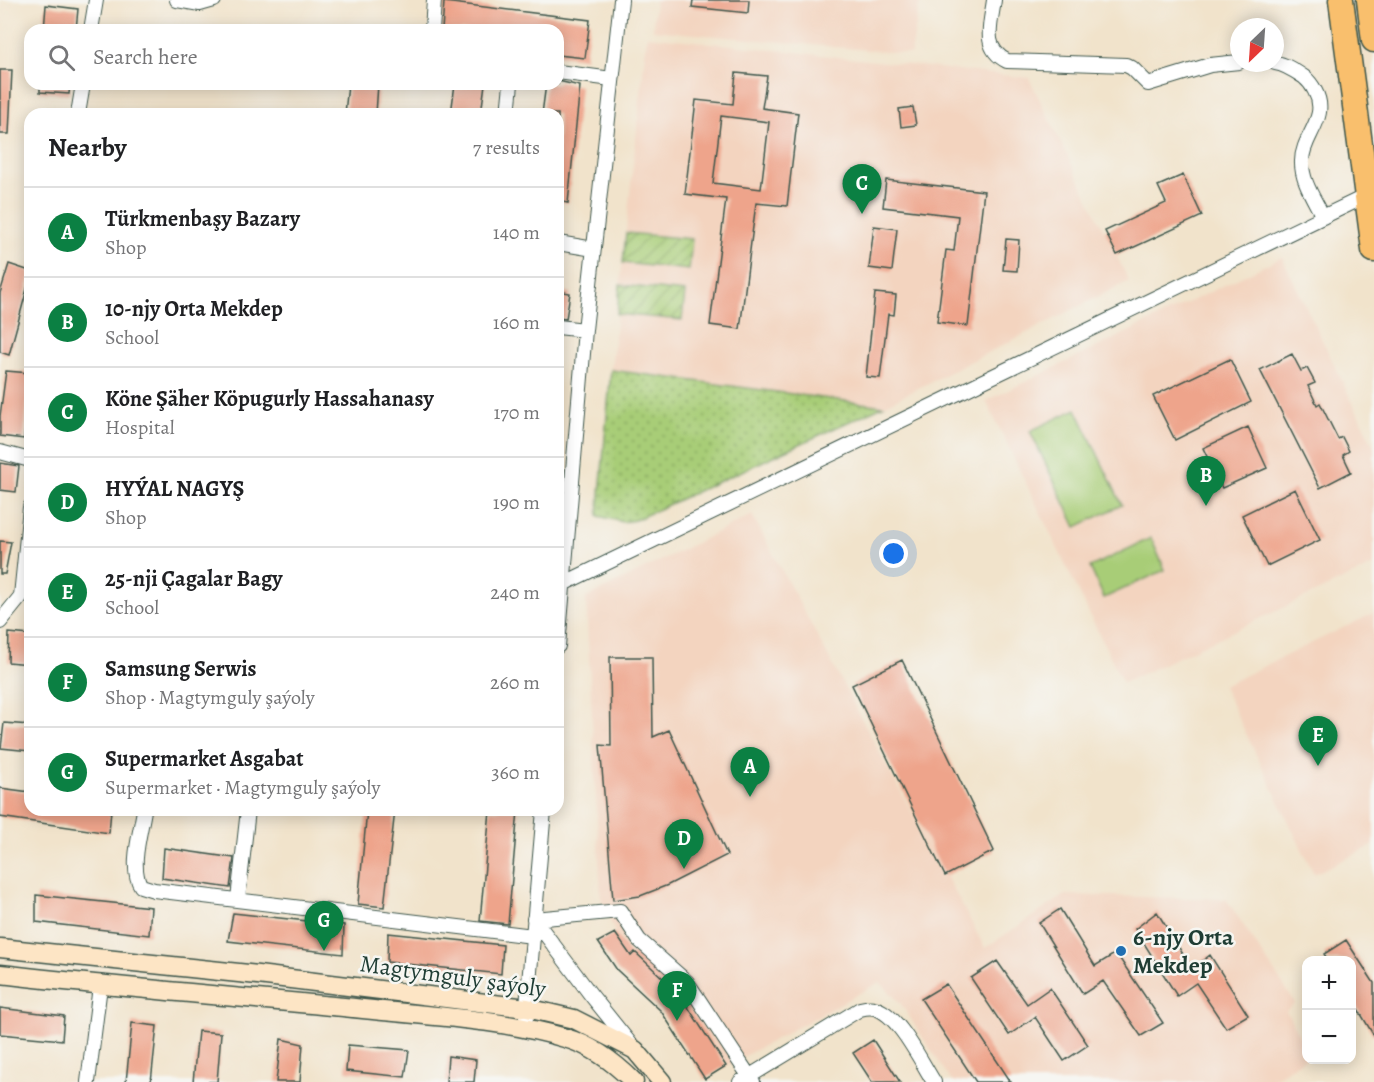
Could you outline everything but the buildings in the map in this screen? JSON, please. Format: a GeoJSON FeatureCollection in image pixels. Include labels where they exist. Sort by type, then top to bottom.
{"type":"FeatureCollection","features":[{"type":"Feature","properties":{"kind":"highway"},"geometry":{"type":"LineString","coordinates":[[1341,0],[1374,250]]}},
{"type":"Feature","properties":{"kind":"highway"},"geometry":{"type":"LineString","coordinates":[[1369,0],[1374,40]]}},
{"type":"Feature","properties":{"kind":"street"},"geometry":{"type":"LineString","coordinates":[[92,24],[96,0]]}},
{"type":"Feature","properties":{"kind":"street"},"geometry":{"type":"LineString","coordinates":[[177,0],[200,4],[214,0]]}},
{"type":"Feature","properties":{"kind":"street"},"geometry":{"type":"LineString","coordinates":[[433,24],[435,0]]}},
{"type":"Feature","properties":{"kind":"street"},"geometry":{"type":"LineString","coordinates":[[564,592],[585,330],[621,0]]}},
{"type":"Feature","properties":{"kind":"street"},"geometry":{"type":"LineString","coordinates":[[994,0],[989,41],[997,56],[1007,61],[1126,65],[1148,84],[1210,65],[1230,63]]}},
{"type":"Feature","properties":{"kind":"street"},"geometry":{"type":"LineString","coordinates":[[1284,67],[1310,81],[1320,99],[1318,118],[1305,146],[1302,160],[1304,177],[1323,217]]}},
{"type":"Feature","properties":{"kind":"street"},"geometry":{"type":"LineString","coordinates":[[564,73],[612,78]]}},
{"type":"Feature","properties":{"kind":"street"},"geometry":{"type":"LineString","coordinates":[[79,108],[82,90]]}},
{"type":"Feature","properties":{"kind":"street"},"geometry":{"type":"LineString","coordinates":[[509,108],[510,90]]}},
{"type":"Feature","properties":{"kind":"street"},"geometry":{"type":"LineString","coordinates":[[565,583],[1366,196]]}},
{"type":"Feature","properties":{"kind":"street"},"geometry":{"type":"LineString","coordinates":[[564,244],[594,249]]}},
{"type":"Feature","properties":{"kind":"street"},"geometry":{"type":"LineString","coordinates":[[564,328],[585,330]]}},
{"type":"Feature","properties":{"kind":"street"},"geometry":{"type":"LineString","coordinates":[[0,453],[24,459]]}},
{"type":"Feature","properties":{"kind":"street"},"geometry":{"type":"LineString","coordinates":[[0,622],[24,599]]}},
{"type":"Feature","properties":{"kind":"street"},"geometry":{"type":"LineString","coordinates":[[143,816],[135,868],[136,879],[141,886],[154,890],[533,936]]}},
{"type":"Feature","properties":{"kind":"street"},"geometry":{"type":"LineString","coordinates":[[238,899],[247,816]]}},
{"type":"Feature","properties":{"kind":"street"},"geometry":{"type":"LineString","coordinates":[[525,1029],[543,816]]}},
{"type":"Feature","properties":{"kind":"street"},"geometry":{"type":"LineString","coordinates":[[534,919],[620,911],[639,940],[687,982],[748,1080],[860,1009],[873,1007],[886,1013],[898,1025],[934,1082]]}},
{"type":"Feature","properties":{"kind":"street"},"geometry":{"type":"LineString","coordinates":[[534,919],[635,1050]]}},
{"type":"Feature","properties":{"kind":"street","name":"Magtymguly şaýoly"},"geometry":{"type":"LineString","coordinates":[[0,948],[258,975],[527,1008],[574,1019],[635,1050],[662,1082]]}},
{"type":"Feature","properties":{"kind":"street","name":"Magtymguly şaýoly"},"geometry":{"type":"LineString","coordinates":[[0,974],[100,986],[493,1022],[567,1038],[599,1053],[633,1082]]}},
{"type":"Feature","properties":{"kind":"street"},"geometry":{"type":"LineString","coordinates":[[88,1082],[100,986]]}},
{"type":"Feature","properties":{"kind":"shaded area"},"geometry":{"type":"Polygon","coordinates":[[[655,0],[920,0],[911,54],[653,30],[655,0]]]}},
{"type":"Feature","properties":{"kind":"shaded area"},"geometry":{"type":"Polygon","coordinates":[[[647,36],[1029,78],[1129,281],[883,406],[611,370],[647,36]]]}},
{"type":"Feature","properties":{"kind":"shaded area"},"geometry":{"type":"Polygon","coordinates":[[[1282,257],[1374,447],[1374,565],[1123,683],[986,401],[1282,257]]]}},
{"type":"Feature","properties":{"kind":"shaded area"},"geometry":{"type":"Polygon","coordinates":[[[752,515],[985,948],[1065,895],[1226,899],[1295,1003],[1286,1011],[1302,1041],[1302,1061],[1269,1082],[952,1082],[901,1004],[880,982],[726,1066],[678,992],[615,933],[601,898],[586,598],[752,515]]]}},
{"type":"Feature","properties":{"kind":"shaded area"},"geometry":{"type":"Polygon","coordinates":[[[1374,613],[1374,845],[1314,874],[1223,686],[1374,613]]]}},
{"type":"Feature","properties":{"kind":"green space"},"geometry":{"type":"Polygon","coordinates":[[[626,233],[692,239],[689,270],[623,263],[626,233]]]}},
{"type":"Feature","properties":{"kind":"green space"},"geometry":{"type":"Polygon","coordinates":[[[620,285],[685,292],[682,320],[617,314],[620,285]]]}},
{"type":"Feature","properties":{"kind":"green space"},"geometry":{"type":"Polygon","coordinates":[[[611,370],[883,406],[635,520],[623,522],[598,516],[611,370]]]}},
{"type":"Feature","properties":{"kind":"green space"},"geometry":{"type":"Polygon","coordinates":[[[1076,409],[1122,505],[1076,527],[1030,431],[1076,409]]]}},
{"type":"Feature","properties":{"kind":"green space"},"geometry":{"type":"Polygon","coordinates":[[[1151,538],[1165,570],[1104,598],[1090,567],[1151,538]]]}},
{"type":"Feature","properties":{"kind":"place","name":"Köne Şäher Köpugurly Hassahanasy"},"geometry":{"type":"Point","coordinates":[862,214]}},
{"type":"Feature","properties":{"kind":"place","name":"10-njy Orta Mekdep"},"geometry":{"type":"Point","coordinates":[1206,506]}},
{"type":"Feature","properties":{"kind":"place","name":"25-nji Çagalar Bagy"},"geometry":{"type":"Point","coordinates":[1318,766]}},
{"type":"Feature","properties":{"kind":"place","name":"Türkmenbaşy Bazary"},"geometry":{"type":"Point","coordinates":[750,797]}},
{"type":"Feature","properties":{"kind":"place","name":"HYÝAL NAGYŞ"},"geometry":{"type":"Point","coordinates":[684,869]}},
{"type":"Feature","properties":{"kind":"place","name":"Supermarket Asgabat"},"geometry":{"type":"Point","coordinates":[324,951]}},
{"type":"Feature","properties":{"kind":"place","name":"6-njy Orta Mekdep"},"geometry":{"type":"Point","coordinates":[1121,951]}},
{"type":"Feature","properties":{"kind":"place","name":"Samsung Serwis"},"geometry":{"type":"Point","coordinates":[677,1021]}}]}
